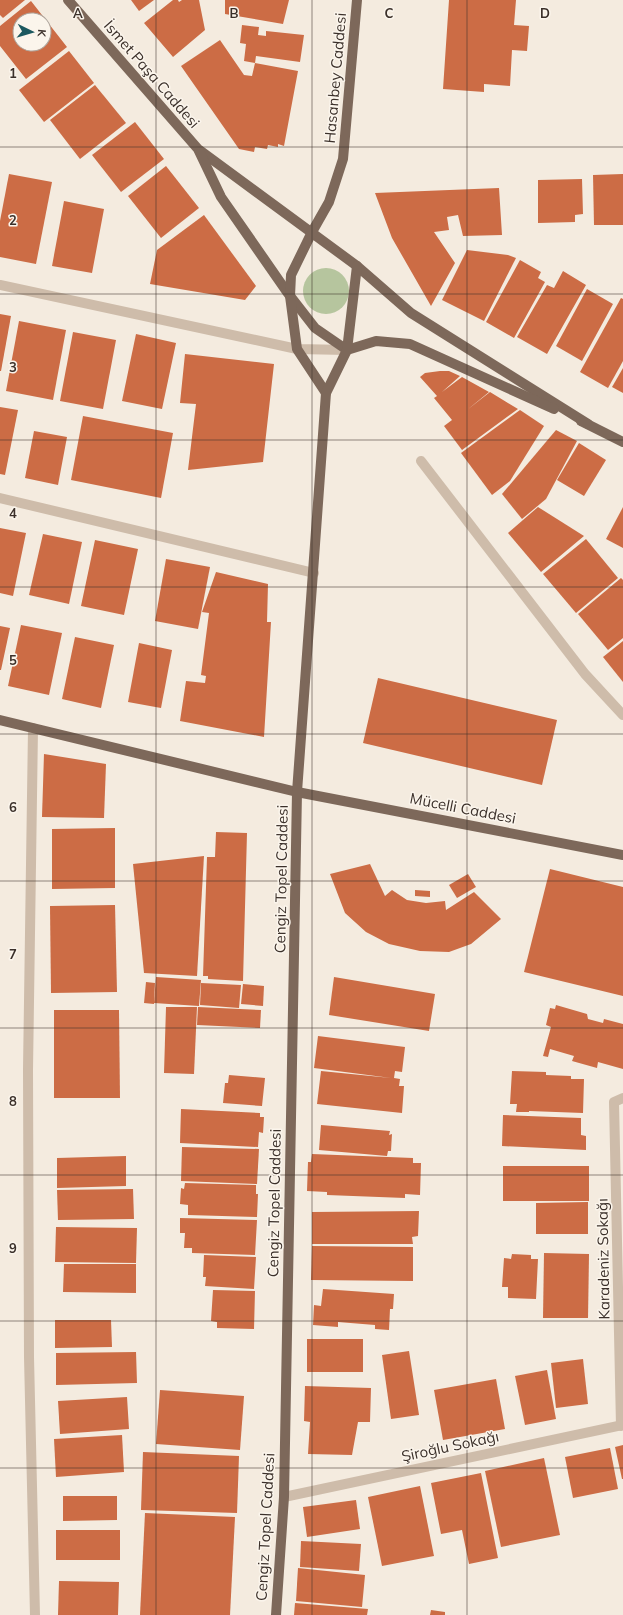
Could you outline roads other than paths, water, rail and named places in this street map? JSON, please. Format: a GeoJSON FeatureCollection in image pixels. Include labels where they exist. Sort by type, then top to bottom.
{"type":"FeatureCollection","features":[{"type":"Feature","properties":{"kind":"main road","name":"İsmet Paşa Caddesi"},"geometry":{"type":"LineString","coordinates":[[68,0],[198,149]]}},
{"type":"Feature","properties":{"kind":"main road","name":"Hasanbey Caddesi"},"geometry":{"type":"LineString","coordinates":[[297,349],[290,296],[291,275],[312,232],[329,202],[343,159],[357,0]]}},
{"type":"Feature","properties":{"kind":"main road"},"geometry":{"type":"LineString","coordinates":[[198,149],[357,266],[411,313],[588,424]]}},
{"type":"Feature","properties":{"kind":"main road"},"geometry":{"type":"LineString","coordinates":[[198,149],[220,197],[290,296],[315,328],[347,350]]}},
{"type":"Feature","properties":{"kind":"main road"},"geometry":{"type":"LineString","coordinates":[[326,393],[347,350],[357,266]]}},
{"type":"Feature","properties":{"kind":"main road"},"geometry":{"type":"LineString","coordinates":[[347,350],[376,341],[410,344],[588,424],[623,442]]}},
{"type":"Feature","properties":{"kind":"main road"},"geometry":{"type":"LineString","coordinates":[[297,349],[326,393]]}},
{"type":"Feature","properties":{"kind":"main road","name":"Cengiz Topel Caddesi"},"geometry":{"type":"LineString","coordinates":[[276,1615],[284,1497],[298,792],[326,393]]}},
{"type":"Feature","properties":{"kind":"main road","name":"Mücelli Caddesi"},"geometry":{"type":"LineString","coordinates":[[0,720],[298,792],[623,855]]}},
{"type":"Feature","properties":{"kind":"street"},"geometry":{"type":"LineString","coordinates":[[0,285],[297,349],[347,350]]}},
{"type":"Feature","properties":{"kind":"street"},"geometry":{"type":"LineString","coordinates":[[421,461],[585,674],[623,716]]}},
{"type":"Feature","properties":{"kind":"street"},"geometry":{"type":"LineString","coordinates":[[0,498],[314,573]]}},
{"type":"Feature","properties":{"kind":"street"},"geometry":{"type":"LineString","coordinates":[[33,728],[28,1086],[29,1357],[36,1615]]}},
{"type":"Feature","properties":{"kind":"street","name":"Karadeniz Sokağı"},"geometry":{"type":"LineString","coordinates":[[622,1426],[614,1102],[623,1098]]}},
{"type":"Feature","properties":{"kind":"street","name":"Şiroğlu Sokağı"},"geometry":{"type":"LineString","coordinates":[[284,1497],[622,1426]]}}]}
